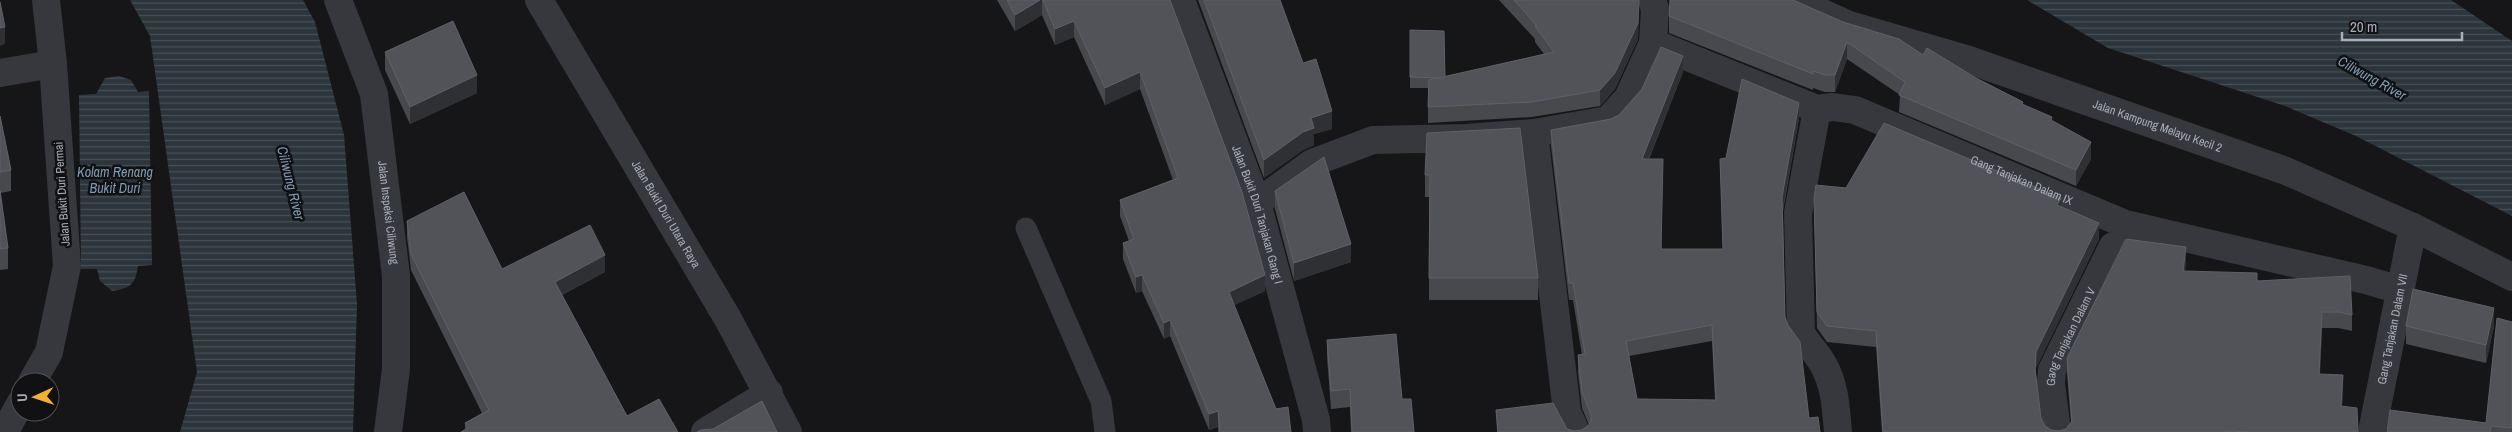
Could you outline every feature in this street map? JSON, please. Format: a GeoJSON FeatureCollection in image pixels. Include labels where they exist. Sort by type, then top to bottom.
{"type":"FeatureCollection","features":[{"type":"Feature","properties":{"kind":"street","name":"Jalan Bukit Duri Permai"},"geometry":{"type":"LineString","coordinates":[[38,372],[49,352],[67,266],[53,64],[46,0]]}},
{"type":"Feature","properties":{"kind":"street","name":"Jalan Inspeksi Ciliwung"},"geometry":{"type":"LineString","coordinates":[[338,0],[374,94],[396,276],[396,369],[388,432]]}},
{"type":"Feature","properties":{"kind":"street","name":"Jalan Bukit Duri Utara Raya"},"geometry":{"type":"LineString","coordinates":[[539,0],[769,393],[788,432]]}},
{"type":"Feature","properties":{"kind":"street","name":"Jalan Bukit Duri Tanjakan Gang I"},"geometry":{"type":"LineString","coordinates":[[1181,0],[1257,203],[1316,420],[1317,432]]}},
{"type":"Feature","properties":{"kind":"street"},"geometry":{"type":"LineString","coordinates":[[1257,203],[1312,163],[1374,140],[1465,138],[1534,133],[1608,120],[1628,98],[1653,43],[1655,9],[1652,0]]}},
{"type":"Feature","properties":{"kind":"street","name":"Jalan Kampung Melayu Kecil 2"},"geometry":{"type":"LineString","coordinates":[[1794,0],[1849,24],[1970,60],[2286,171],[2412,227],[2512,277]]}},
{"type":"Feature","properties":{"kind":"street","name":"Gang Tanjakan Dalam IX"},"geometry":{"type":"LineString","coordinates":[[1653,43],[1817,109],[1833,107],[1855,110],[2125,224],[2366,280],[2400,290]]}},
{"type":"Feature","properties":{"kind":"street"},"geometry":{"type":"LineString","coordinates":[[0,73],[53,64]]}},
{"type":"Feature","properties":{"kind":"street"},"geometry":{"type":"LineString","coordinates":[[1817,109],[1798,213],[1801,333],[1809,348],[1823,363],[1833,386],[1838,432]]}},
{"type":"Feature","properties":{"kind":"street"},"geometry":{"type":"LineString","coordinates":[[1534,133],[1567,412],[1576,432]]}},
{"type":"Feature","properties":{"kind":"street","name":"Gang Tanjakan Dalam VII"},"geometry":{"type":"LineString","coordinates":[[2372,432],[2412,227]]}},
{"type":"Feature","properties":{"kind":"street","name":"Gang Tanjakan Dalam V"},"geometry":{"type":"LineString","coordinates":[[2057,432],[2050,383],[2052,370],[2113,246]]}},
{"type":"Feature","properties":{"kind":"street"},"geometry":{"type":"LineString","coordinates":[[705,432],[769,393]]}},
{"type":"Feature","properties":{"kind":"street"},"geometry":{"type":"LineString","coordinates":[[0,432],[10,422]]}},
{"type":"Feature","properties":{"kind":"lane"},"geometry":{"type":"LineString","coordinates":[[1026,228],[1101,401],[1105,432]]}},
{"type":"Feature","properties":{"kind":"water","name":"Ciliwung River"},"geometry":{"type":"Polygon","coordinates":[[[130,0],[303,0],[315,22],[344,135],[357,304],[353,432],[180,432],[197,372],[150,36],[130,0]]]}},
{"type":"Feature","properties":{"kind":"water","name":"Ciliwung River"},"geometry":{"type":"Polygon","coordinates":[[[2027,0],[2451,0],[2512,41],[2512,216],[2356,136],[2285,106],[2108,48],[2027,0]]]}},
{"type":"Feature","properties":{"kind":"water","name":"Kolam Renang Bukit Duri"},"geometry":{"type":"Polygon","coordinates":[[[119,76],[131,80],[138,92],[149,91],[152,265],[138,266],[135,278],[128,287],[112,291],[100,281],[97,269],[81,269],[79,95],[96,94],[105,78],[119,76]]]}},
{"type":"Feature","properties":{"kind":"building"},"geometry":{"type":"Polygon","coordinates":[[[1007,0],[1040,0],[1015,15],[1007,0]]]}},
{"type":"Feature","properties":{"kind":"building"},"geometry":{"type":"Polygon","coordinates":[[[1043,0],[1170,0],[1242,192],[1265,275],[1229,292],[1276,409],[1288,407],[1291,432],[1220,432],[1218,411],[1209,414],[1170,320],[1164,323],[1142,275],[1136,277],[1123,243],[1134,239],[1120,200],[1178,178],[1140,72],[1105,88],[1074,21],[1055,29],[1043,0]]]}},
{"type":"Feature","properties":{"kind":"building"},"geometry":{"type":"Polygon","coordinates":[[[1204,0],[1280,0],[1303,63],[1316,59],[1332,111],[1311,118],[1314,128],[1303,132],[1264,160],[1204,0]]]}},
{"type":"Feature","properties":{"kind":"building"},"geometry":{"type":"Polygon","coordinates":[[[1514,0],[1639,0],[1638,23],[1615,73],[1600,90],[1532,102],[1428,107],[1429,80],[1554,52],[1535,26],[1537,26],[1514,0]]]}},
{"type":"Feature","properties":{"kind":"building"},"geometry":{"type":"Polygon","coordinates":[[[1670,0],[1793,0],[1843,22],[1899,39],[1923,55],[1927,48],[1976,78],[2023,102],[2022,104],[2052,117],[2051,120],[2091,142],[2076,170],[1899,95],[1905,82],[1847,42],[1835,75],[1825,75],[1813,71],[1813,74],[1669,16],[1670,0]]]}},
{"type":"Feature","properties":{"kind":"building"},"geometry":{"type":"Polygon","coordinates":[[[0,2],[5,27],[0,28],[0,2]]]}},
{"type":"Feature","properties":{"kind":"building"},"geometry":{"type":"Polygon","coordinates":[[[453,21],[477,75],[410,107],[385,52],[453,21]]]}},
{"type":"Feature","properties":{"kind":"building"},"geometry":{"type":"Polygon","coordinates":[[[1410,30],[1444,31],[1445,77],[1410,77],[1410,30]]]}},
{"type":"Feature","properties":{"kind":"building"},"geometry":{"type":"Polygon","coordinates":[[[1661,47],[1683,56],[1642,159],[1663,159],[1661,249],[1723,249],[1720,159],[1726,158],[1742,79],[1799,103],[1782,197],[1785,317],[1788,325],[1800,342],[1809,418],[1818,417],[1820,432],[1498,432],[1496,410],[1553,403],[1567,429],[1574,431],[1582,430],[1589,425],[1592,417],[1582,392],[1578,355],[1585,354],[1573,283],[1569,283],[1551,130],[1611,119],[1619,115],[1642,89],[1661,47]],[[1712,325],[1626,341],[1637,399],[1716,400],[1712,325]]]}},
{"type":"Feature","properties":{"kind":"building"},"geometry":{"type":"Polygon","coordinates":[[[0,116],[11,170],[0,172],[0,116]]]}},
{"type":"Feature","properties":{"kind":"building"},"geometry":{"type":"Polygon","coordinates":[[[1884,123],[2061,198],[2057,205],[2099,223],[2036,352],[2035,369],[2041,418],[2045,426],[2051,430],[2059,431],[2066,429],[2072,421],[2067,358],[2126,239],[2186,247],[2183,271],[2257,273],[2257,281],[2350,276],[2352,315],[2338,312],[2322,312],[2319,374],[2343,375],[2341,406],[2357,408],[2358,432],[1883,432],[1876,331],[1827,326],[1817,312],[1814,198],[1816,185],[1846,188],[1884,123]]]}},
{"type":"Feature","properties":{"kind":"building"},"geometry":{"type":"Polygon","coordinates":[[[1520,128],[1538,278],[1429,278],[1430,175],[1425,175],[1427,133],[1520,128]]]}},
{"type":"Feature","properties":{"kind":"building"},"geometry":{"type":"Polygon","coordinates":[[[1324,157],[1351,244],[1294,263],[1275,191],[1324,157]]]}},
{"type":"Feature","properties":{"kind":"building"},"geometry":{"type":"Polygon","coordinates":[[[0,190],[8,248],[0,249],[0,190]]]}},
{"type":"Feature","properties":{"kind":"building"},"geometry":{"type":"Polygon","coordinates":[[[464,192],[502,269],[590,225],[605,255],[555,282],[627,416],[659,399],[678,432],[461,432],[468,428],[465,423],[489,410],[411,254],[407,221],[464,192]]]}},
{"type":"Feature","properties":{"kind":"building"},"geometry":{"type":"Polygon","coordinates":[[[2413,289],[2494,308],[2486,345],[2406,326],[2413,289]]]}},
{"type":"Feature","properties":{"kind":"building"},"geometry":{"type":"Polygon","coordinates":[[[2497,318],[2512,322],[2512,428],[2491,426],[2490,432],[2387,432],[2390,410],[2486,423],[2497,318]]]}},
{"type":"Feature","properties":{"kind":"building"},"geometry":{"type":"Polygon","coordinates":[[[1396,334],[1402,399],[1411,399],[1414,432],[1352,432],[1350,389],[1331,391],[1327,340],[1396,334]]]}},
{"type":"Feature","properties":{"kind":"building"},"geometry":{"type":"Polygon","coordinates":[[[762,401],[777,432],[697,432],[713,429],[762,401]]]}}]}
